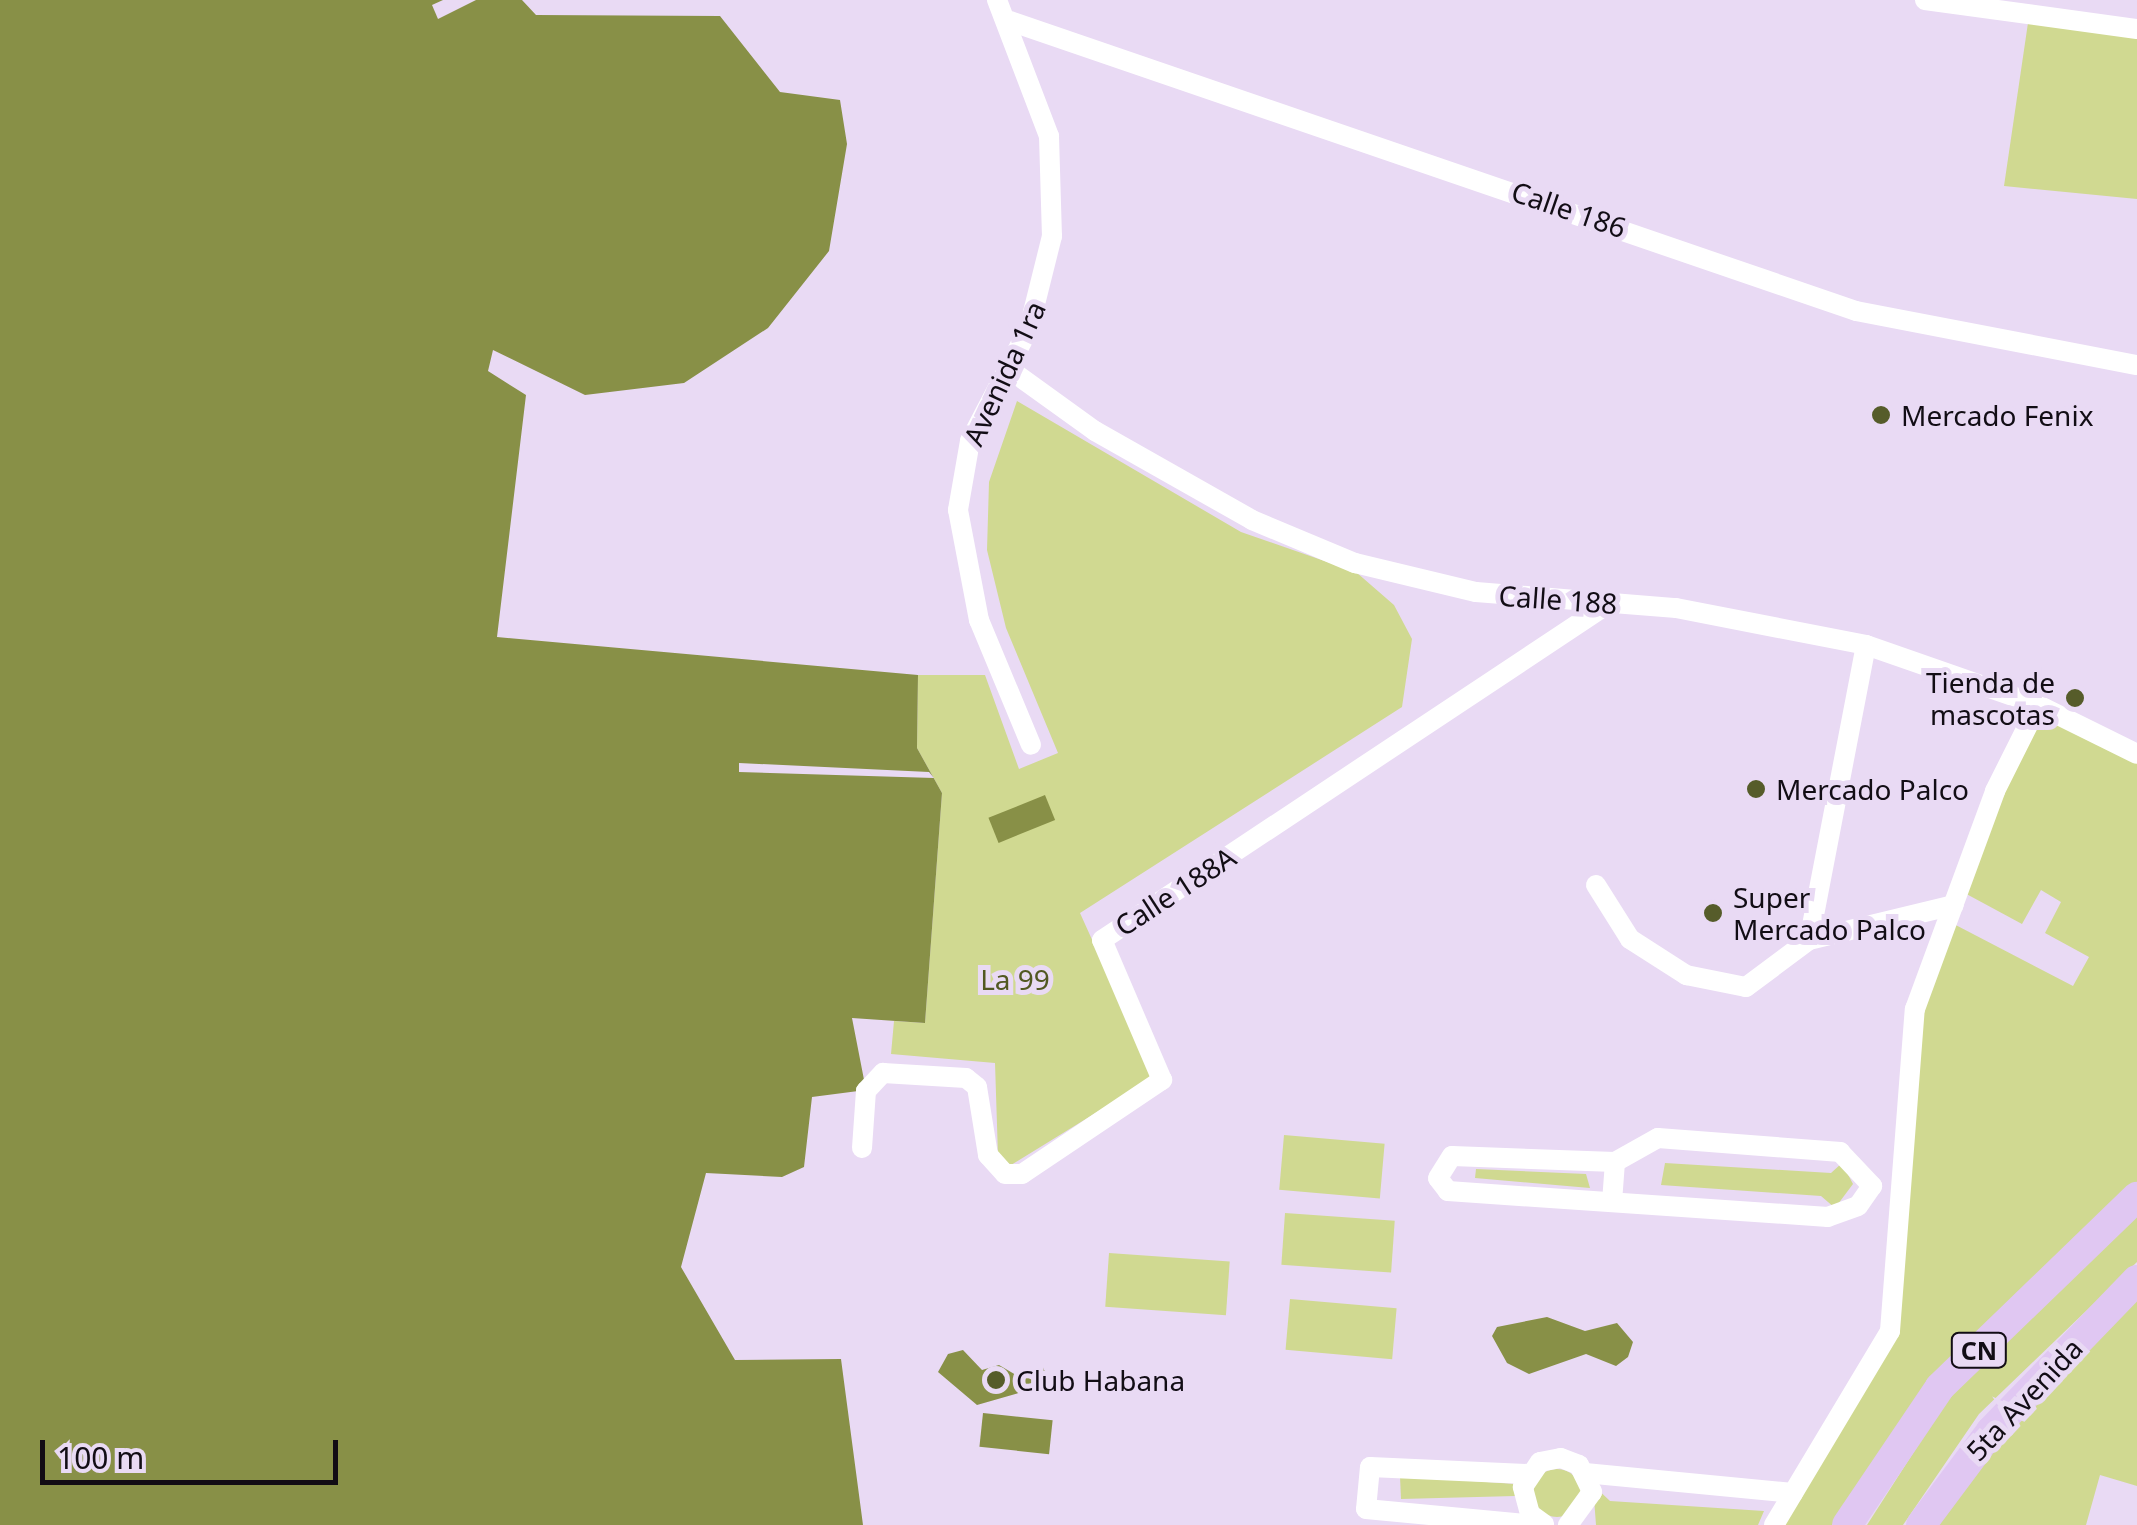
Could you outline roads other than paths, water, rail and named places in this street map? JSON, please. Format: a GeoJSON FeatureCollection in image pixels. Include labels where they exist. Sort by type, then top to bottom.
{"type":"FeatureCollection","features":[{"type":"Feature","properties":{"kind":"highway","name":"CN"},"geometry":{"type":"LineString","coordinates":[[1847,1525],[1940,1387],[2137,1197]]}},
{"type":"Feature","properties":{"kind":"highway","name":"5ta Avenida"},"geometry":{"type":"LineString","coordinates":[[1921,1525],[1991,1431],[2137,1280]]}},
{"type":"Feature","properties":{"kind":"street","name":"Avenida 1ra"},"geometry":{"type":"LineString","coordinates":[[997,0],[1010,21],[1049,136],[1054,202],[1048,270],[1009,369],[970,441],[958,510],[980,620],[1031,745]]}},
{"type":"Feature","properties":{"kind":"street"},"geometry":{"type":"LineString","coordinates":[[1926,0],[2137,28]]}},
{"type":"Feature","properties":{"kind":"street","name":"Calle 186"},"geometry":{"type":"LineString","coordinates":[[1010,21],[1856,311],[2137,365]]}},
{"type":"Feature","properties":{"kind":"street","name":"Calle 188"},"geometry":{"type":"LineString","coordinates":[[1009,369],[1095,431],[1252,520],[1355,563],[1476,592],[1612,602],[1866,645],[2038,705],[2137,754]]}},
{"type":"Feature","properties":{"kind":"street","name":"Calle 188A"},"geometry":{"type":"LineString","coordinates":[[862,1148],[866,1091],[883,1073],[966,1078],[977,1087],[988,1155],[1005,1174],[1022,1174],[1162,1080],[1102,940],[1612,602]]}},
{"type":"Feature","properties":{"kind":"street"},"geometry":{"type":"LineString","coordinates":[[1809,940],[1866,645]]}},
{"type":"Feature","properties":{"kind":"street"},"geometry":{"type":"LineString","coordinates":[[1774,1525],[1890,1331],[1916,1009],[1954,905],[2038,705]]}},
{"type":"Feature","properties":{"kind":"street"},"geometry":{"type":"LineString","coordinates":[[1596,885],[1630,939],[1686,975],[1746,988],[1809,940],[1954,905]]}},
{"type":"Feature","properties":{"kind":"street"},"geometry":{"type":"LineString","coordinates":[[1872,1186],[1858,1206],[1828,1217],[1448,1191],[1438,1178],[1452,1156],[1614,1162],[1658,1138],[1840,1152],[1872,1186],[1902,1187]]}},
{"type":"Feature","properties":{"kind":"street"},"geometry":{"type":"LineString","coordinates":[[1612,1202],[1614,1162]]}},
{"type":"Feature","properties":{"kind":"street"},"geometry":{"type":"LineString","coordinates":[[1539,1523],[1366,1509],[1370,1467],[1528,1474],[1561,1458],[1585,1472],[1793,1493]]}},
{"type":"Feature","properties":{"kind":"street"},"geometry":{"type":"LineString","coordinates":[[1575,1523],[1592,1492],[1585,1472]]}},
{"type":"Feature","properties":{"kind":"street"},"geometry":{"type":"LineString","coordinates":[[1528,1474],[1523,1497],[1539,1523]]}},
{"type":"Feature","properties":{"kind":"place","name":"Mercado Fenix"},"geometry":{"type":"Point","coordinates":[1881,415]}},
{"type":"Feature","properties":{"kind":"place","name":"Tienda de mascotas"},"geometry":{"type":"Point","coordinates":[2075,698]}},
{"type":"Feature","properties":{"kind":"place","name":"Mercado Palco"},"geometry":{"type":"Point","coordinates":[1756,789]}},
{"type":"Feature","properties":{"kind":"place","name":"Super Mercado Palco"},"geometry":{"type":"Point","coordinates":[1713,913]}},
{"type":"Feature","properties":{"kind":"place","name":"Club Habana"},"geometry":{"type":"Point","coordinates":[996,1380]}},
{"type":"Feature","properties":{"kind":"park label","name":"La 99"},"geometry":{"type":"Point","coordinates":[1015,979]}}]}
